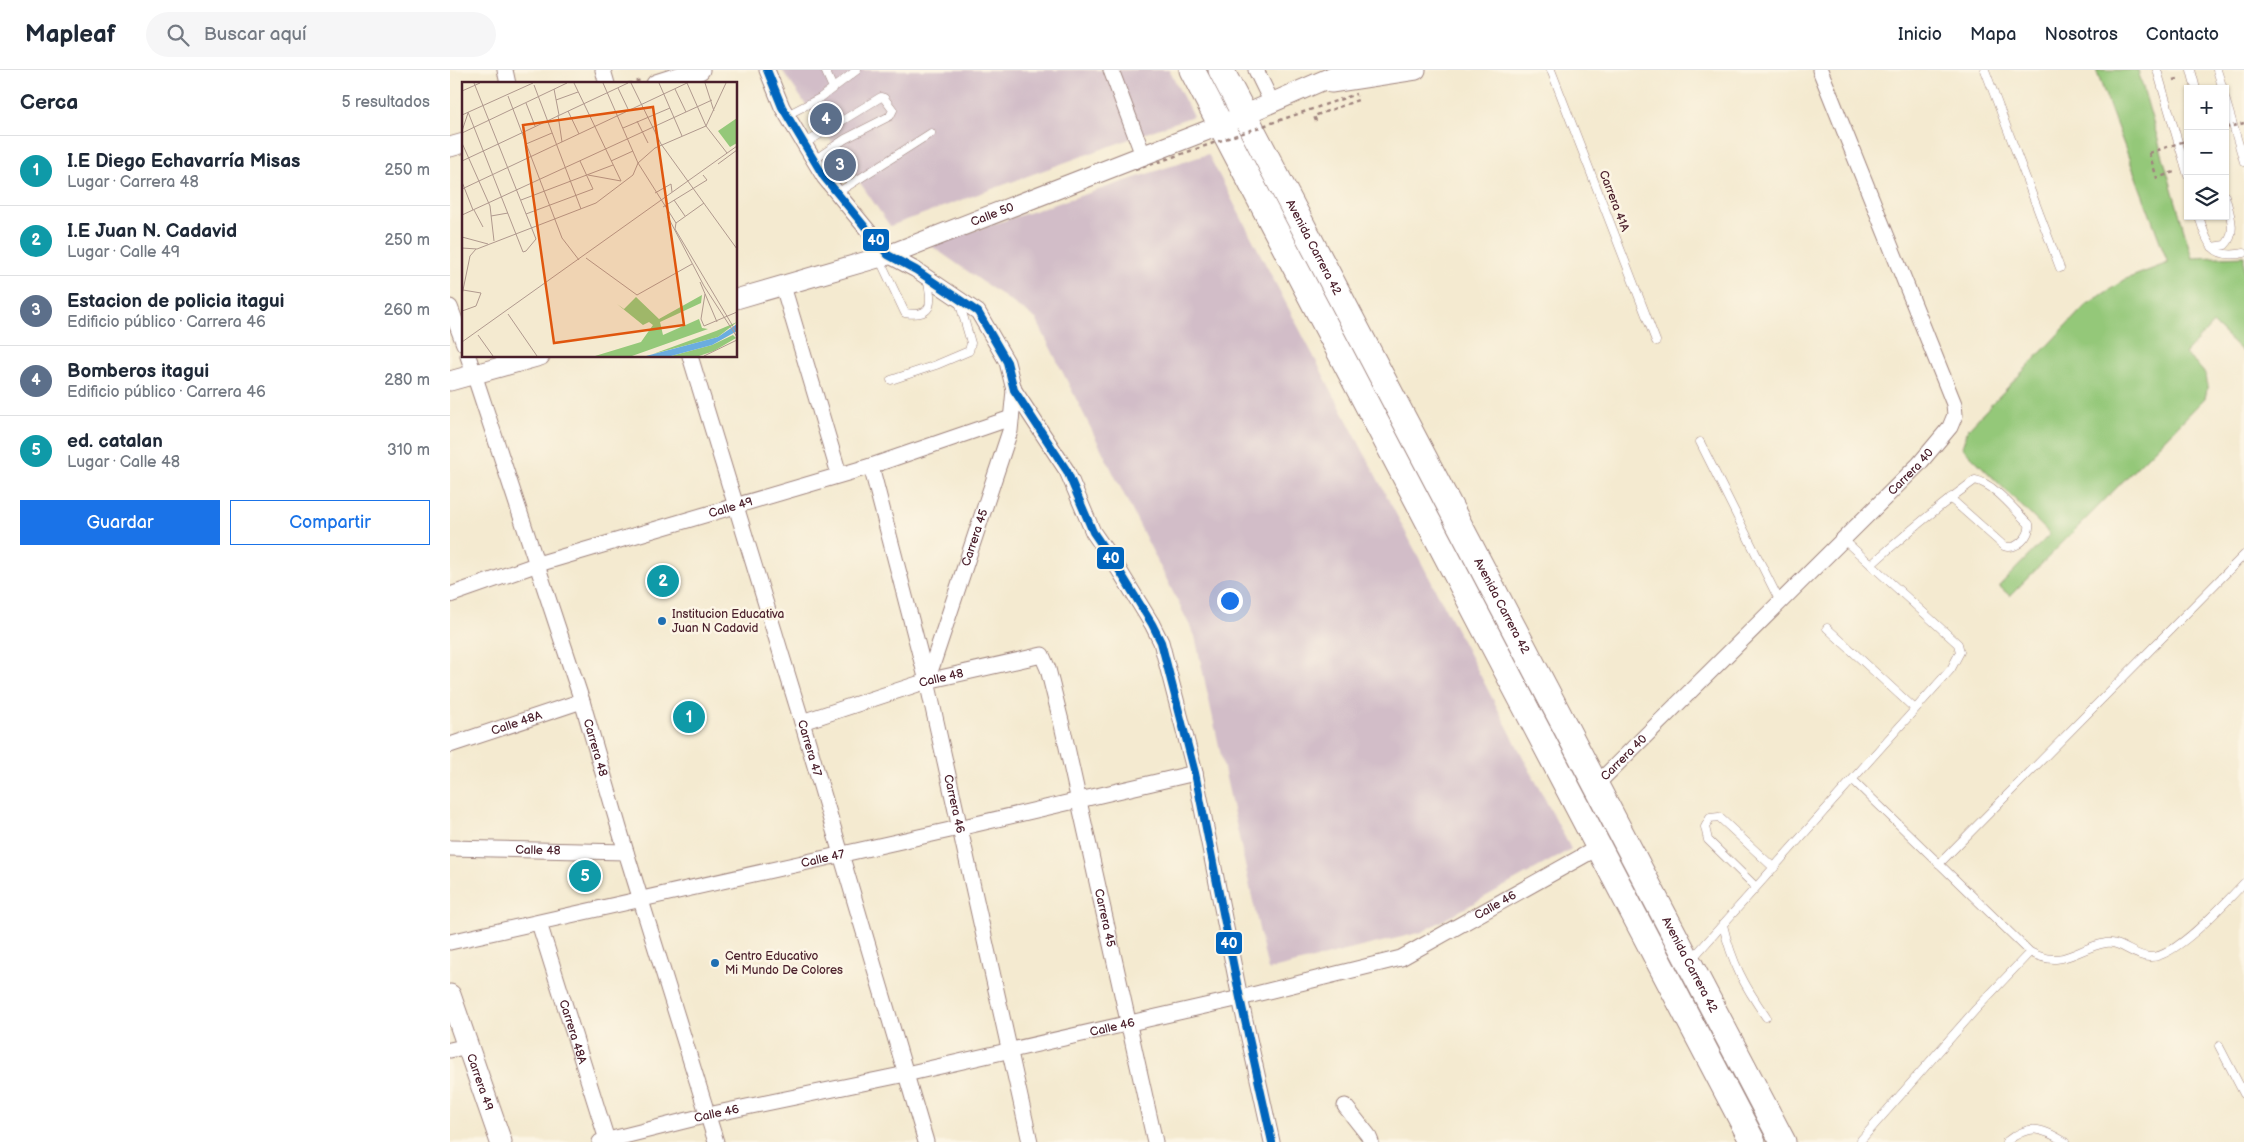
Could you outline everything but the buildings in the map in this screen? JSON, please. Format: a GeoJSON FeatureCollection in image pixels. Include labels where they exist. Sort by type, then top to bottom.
{"type":"FeatureCollection","features":[{"type":"Feature","properties":{"kind":"highway","name":"Avenida Carrera 42"},"geometry":{"type":"LineString","coordinates":[[1192,70],[1753,1142]]}},
{"type":"Feature","properties":{"kind":"highway","name":"Avenida Carrera 42"},"geometry":{"type":"LineString","coordinates":[[1221,70],[1783,1142]]}},
{"type":"Feature","properties":{"kind":"highway"},"geometry":{"type":"LineString","coordinates":[[1648,883],[1670,983]]}},
{"type":"Feature","properties":{"kind":"main road","name":"Carrera 49"},"geometry":{"type":"LineString","coordinates":[[450,995],[459,1048],[501,1142]]}},
{"type":"Feature","properties":{"kind":"street"},"geometry":{"type":"LineString","coordinates":[[662,82],[700,70]]}},
{"type":"Feature","properties":{"kind":"street"},"geometry":{"type":"LineString","coordinates":[[767,70],[787,115],[804,144],[883,256],[927,277],[978,312],[1007,362],[1014,390],[1067,471],[1093,532],[1152,624],[1160,642],[1195,773],[1240,998],[1272,1142]]}},
{"type":"Feature","properties":{"kind":"street"},"geometry":{"type":"LineString","coordinates":[[1111,70],[1139,163]]}},
{"type":"Feature","properties":{"kind":"street"},"geometry":{"type":"LineString","coordinates":[[1256,70],[1272,103]]}},
{"type":"Feature","properties":{"kind":"street"},"geometry":{"type":"LineString","coordinates":[[1312,86],[1347,70]]}},
{"type":"Feature","properties":{"kind":"street"},"geometry":{"type":"LineString","coordinates":[[1312,86],[1416,70]]}},
{"type":"Feature","properties":{"kind":"street","name":"Carrera 40"},"geometry":{"type":"LineString","coordinates":[[1596,785],[1781,604],[1920,464],[1950,427],[1955,415],[1954,404],[1922,320],[1820,70]]}},
{"type":"Feature","properties":{"kind":"street","name":"Calle 50"},"geometry":{"type":"LineString","coordinates":[[738,298],[883,256],[1139,163],[1312,86]]}},
{"type":"Feature","properties":{"kind":"street"},"geometry":{"type":"LineString","coordinates":[[783,286],[840,474]]}},
{"type":"Feature","properties":{"kind":"street"},"geometry":{"type":"LineString","coordinates":[[450,307],[462,339]]}},
{"type":"Feature","properties":{"kind":"street","name":"Carrera 48"},"geometry":{"type":"LineString","coordinates":[[469,358],[582,700],[626,852],[716,1142]]}},
{"type":"Feature","properties":{"kind":"street"},"geometry":{"type":"LineString","coordinates":[[450,381],[533,358]]}},
{"type":"Feature","properties":{"kind":"street","name":"Carrera 47"},"geometry":{"type":"LineString","coordinates":[[691,358],[802,722],[926,1142]]}},
{"type":"Feature","properties":{"kind":"street","name":"Carrera 45"},"geometry":{"type":"LineString","coordinates":[[927,681],[1010,432],[1014,390]]}},
{"type":"Feature","properties":{"kind":"street","name":"Calle 49"},"geometry":{"type":"LineString","coordinates":[[450,595],[538,564],[871,466],[1011,418]]}},
{"type":"Feature","properties":{"kind":"street","name":"Carrera 46"},"geometry":{"type":"LineString","coordinates":[[871,466],[927,681],[959,828],[1011,1049],[1030,1142]]}},
{"type":"Feature","properties":{"kind":"street","name":"Calle 48"},"geometry":{"type":"LineString","coordinates":[[802,722],[927,681],[1042,655],[1054,695]]}},
{"type":"Feature","properties":{"kind":"street","name":"Carrera 45"},"geometry":{"type":"LineString","coordinates":[[1054,695],[1155,1142]]}},
{"type":"Feature","properties":{"kind":"street","name":"Calle 48A"},"geometry":{"type":"LineString","coordinates":[[450,745],[582,700]]}},
{"type":"Feature","properties":{"kind":"street","name":"Calle 47"},"geometry":{"type":"LineString","coordinates":[[450,942],[1195,773]]}},
{"type":"Feature","properties":{"kind":"street","name":"Calle 46"},"geometry":{"type":"LineString","coordinates":[[604,1141],[708,1115],[906,1074],[1240,998],[1401,958],[1599,847]]}},
{"type":"Feature","properties":{"kind":"street","name":"Calle 48"},"geometry":{"type":"LineString","coordinates":[[450,848],[626,852]]}},
{"type":"Feature","properties":{"kind":"street","name":"Carrera 48A"},"geometry":{"type":"LineString","coordinates":[[540,923],[604,1141]]}},
{"type":"Feature","properties":{"kind":"street"},"geometry":{"type":"LineString","coordinates":[[1345,1106],[1368,1135],[1371,1142]]}},
{"type":"Feature","properties":{"kind":"lane"},"geometry":{"type":"LineString","coordinates":[[825,70],[833,88]]}},
{"type":"Feature","properties":{"kind":"lane"},"geometry":{"type":"LineString","coordinates":[[787,115],[820,98],[856,70]]}},
{"type":"Feature","properties":{"kind":"lane","name":"Carrera 41A"},"geometry":{"type":"LineString","coordinates":[[1551,70],[1656,341]]}},
{"type":"Feature","properties":{"kind":"lane"},"geometry":{"type":"LineString","coordinates":[[1985,70],[2060,268]]}},
{"type":"Feature","properties":{"kind":"lane"},"geometry":{"type":"LineString","coordinates":[[2158,70],[2184,164]]}},
{"type":"Feature","properties":{"kind":"lane"},"geometry":{"type":"LineString","coordinates":[[2191,70],[2195,85]]}},
{"type":"Feature","properties":{"kind":"lane"},"geometry":{"type":"LineString","coordinates":[[2217,70],[2222,85]]}},
{"type":"Feature","properties":{"kind":"lane"},"geometry":{"type":"LineString","coordinates":[[804,144],[877,98],[884,98],[893,110],[890,116],[845,139],[814,160]]}},
{"type":"Feature","properties":{"kind":"lane"},"geometry":{"type":"LineString","coordinates":[[2229,111],[2244,162]]}},
{"type":"Feature","properties":{"kind":"lane"},"geometry":{"type":"LineString","coordinates":[[838,194],[931,133]]}},
{"type":"Feature","properties":{"kind":"lane"},"geometry":{"type":"LineString","coordinates":[[2212,247],[2225,245],[2231,236],[2232,223],[2229,211]]}},
{"type":"Feature","properties":{"kind":"lane"},"geometry":{"type":"LineString","coordinates":[[2201,220],[2212,247],[2219,253],[2244,253]]}},
{"type":"Feature","properties":{"kind":"lane"},"geometry":{"type":"LineString","coordinates":[[883,256],[905,313],[918,315],[928,310],[932,301],[927,277]]}},
{"type":"Feature","properties":{"kind":"lane"},"geometry":{"type":"LineString","coordinates":[[891,380],[936,365],[968,351],[971,343],[958,299]]}},
{"type":"Feature","properties":{"kind":"lane"},"geometry":{"type":"LineString","coordinates":[[1700,442],[1781,604]]}},
{"type":"Feature","properties":{"kind":"lane"},"geometry":{"type":"LineString","coordinates":[[1871,565],[1907,532],[1950,498],[1975,480],[1982,482],[2028,524],[2030,530],[2028,535],[2014,546],[2004,546],[1950,498]]}},
{"type":"Feature","properties":{"kind":"lane"},"geometry":{"type":"LineString","coordinates":[[1690,962],[1951,669],[1960,652],[1958,644],[1844,540]]}},
{"type":"Feature","properties":{"kind":"lane"},"geometry":{"type":"LineString","coordinates":[[1939,864],[2244,556]]}},
{"type":"Feature","properties":{"kind":"lane"},"geometry":{"type":"LineString","coordinates":[[1828,628],[1915,709]]}},
{"type":"Feature","properties":{"kind":"lane"},"geometry":{"type":"LineString","coordinates":[[1852,780],[2030,952],[2043,959],[2062,959],[2107,943],[2120,944],[2135,955],[2151,958],[2166,954],[2214,916],[2244,883]]}},
{"type":"Feature","properties":{"kind":"lane"},"geometry":{"type":"LineString","coordinates":[[1756,887],[1708,840],[1704,827],[1710,818],[1719,817],[1774,868]]}},
{"type":"Feature","properties":{"kind":"lane"},"geometry":{"type":"LineString","coordinates":[[1723,925],[1729,952],[1744,984],[1766,1017]]}},
{"type":"Feature","properties":{"kind":"lane"},"geometry":{"type":"LineString","coordinates":[[1861,1140],[1976,1009],[2030,952]]}},
{"type":"Feature","properties":{"kind":"lane"},"geometry":{"type":"LineString","coordinates":[[2218,1046],[2244,1094]]}},
{"type":"Feature","properties":{"kind":"lane"},"geometry":{"type":"LineString","coordinates":[[2006,1142],[2026,1129],[2047,1131],[2065,1142]]}},
{"type":"Feature","properties":{"kind":"path"},"geometry":{"type":"LineString","coordinates":[[2174,80],[2185,77]]}},
{"type":"Feature","properties":{"kind":"path"},"geometry":{"type":"LineString","coordinates":[[1139,163],[1356,94],[1358,100],[1314,116],[1316,121]]}},
{"type":"Feature","properties":{"kind":"path"},"geometry":{"type":"LineString","coordinates":[[2229,127],[2244,122]]}},
{"type":"Feature","properties":{"kind":"path"},"geometry":{"type":"LineString","coordinates":[[2184,141],[2149,153],[2156,178],[2184,168]]}},
{"type":"Feature","properties":{"kind":"shaded area"},"geometry":{"type":"Polygon","coordinates":[[[782,70],[1169,70],[1193,116],[890,226],[782,70]]]}},
{"type":"Feature","properties":{"kind":"shaded area"},"geometry":{"type":"Polygon","coordinates":[[[1208,154],[1571,849],[1422,932],[1268,970],[1195,636],[1036,319],[930,245],[1208,154]]]}},
{"type":"Feature","properties":{"kind":"green space"},"geometry":{"type":"Polygon","coordinates":[[[2096,70],[2138,70],[2192,258],[2244,256],[2244,353],[2213,323],[2185,354],[2204,373],[2207,383],[2205,398],[2010,596],[1999,586],[2050,534],[1962,447],[1968,429],[2086,305],[2126,279],[2168,263],[2096,70]]]}},
{"type":"Feature","properties":{"kind":"transit line","name":"40"},"geometry":{"type":"LineString","coordinates":[[767,70],[782,107],[824,177],[888,255],[916,270],[978,312],[1007,362],[1014,390],[1067,471],[1093,532],[1119,570],[1161,642],[1195,773],[1240,998],[1272,1142]]}},
{"type":"Feature","properties":{"kind":"place","name":"Bomberos itagui"},"geometry":{"type":"Point","coordinates":[826,119]}},
{"type":"Feature","properties":{"kind":"place","name":"Estacion de policia itagui"},"geometry":{"type":"Point","coordinates":[840,165]}},
{"type":"Feature","properties":{"kind":"place","name":"I.E Juan N. Cadavid"},"geometry":{"type":"Point","coordinates":[663,581]}},
{"type":"Feature","properties":{"kind":"place","name":"Institucion Educativa Juan N Cadavid"},"geometry":{"type":"Point","coordinates":[662,621]}},
{"type":"Feature","properties":{"kind":"place","name":"I.E Diego Echavarría Misas"},"geometry":{"type":"Point","coordinates":[689,717]}},
{"type":"Feature","properties":{"kind":"place","name":"ed. catalan"},"geometry":{"type":"Point","coordinates":[585,876]}},
{"type":"Feature","properties":{"kind":"place","name":"Centro Educativo Mi Mundo De Colores"},"geometry":{"type":"Point","coordinates":[715,963]}}]}
